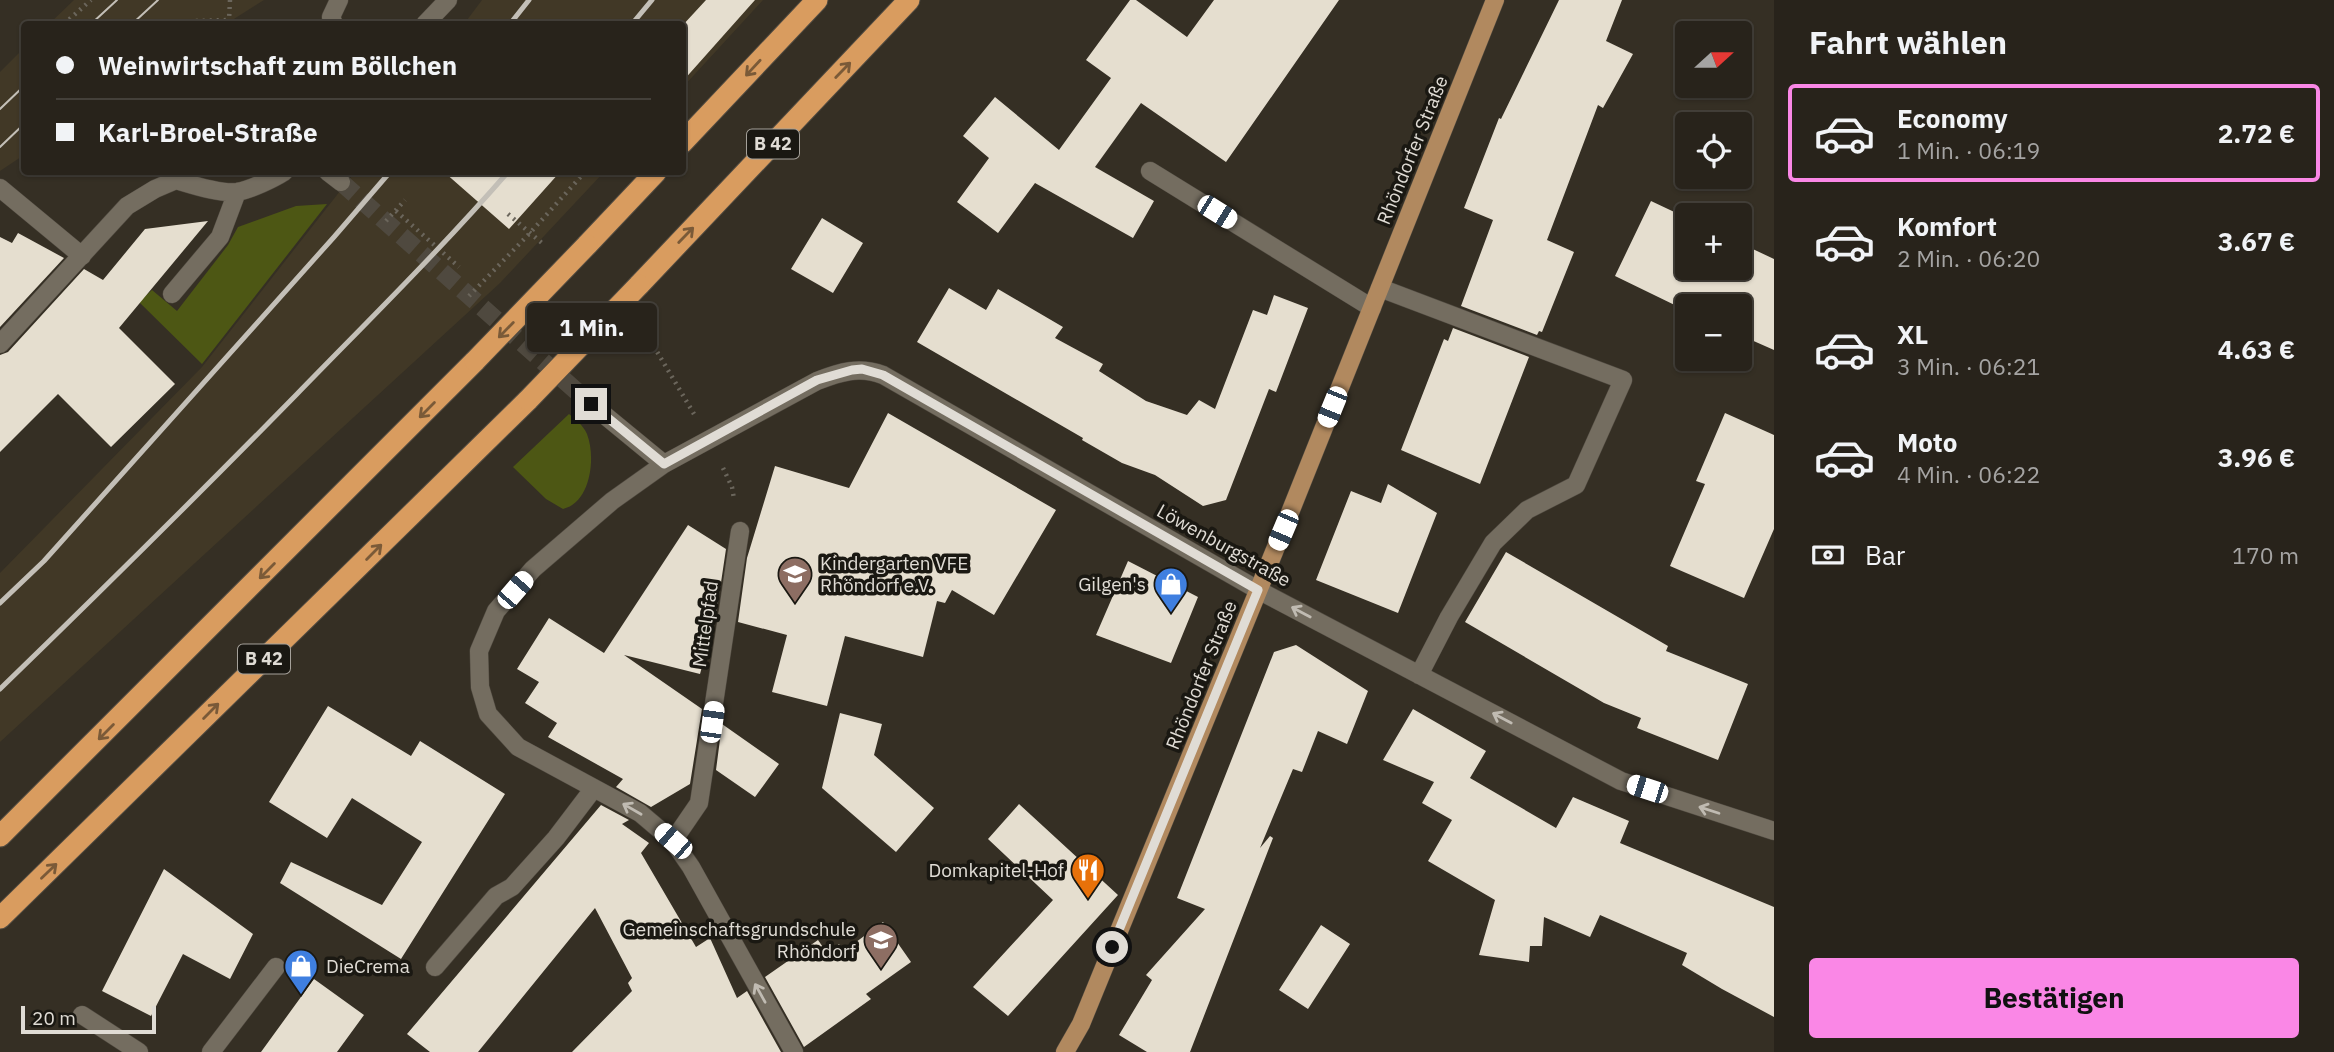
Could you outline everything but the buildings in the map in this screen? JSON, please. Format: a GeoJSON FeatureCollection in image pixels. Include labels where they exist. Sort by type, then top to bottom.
{"type":"FeatureCollection","features":[{"type":"Feature","properties":{"kind":"highway"},"geometry":{"type":"LineString","coordinates":[[686,140],[817,0]]}},
{"type":"Feature","properties":{"kind":"highway","name":"B 42"},"geometry":{"type":"LineString","coordinates":[[0,918],[528,400],[909,0]]}},
{"type":"Feature","properties":{"kind":"highway"},"geometry":{"type":"LineString","coordinates":[[0,836],[475,361],[653,175]]}},
{"type":"Feature","properties":{"kind":"main road","name":"Rhöndorfer Straße"},"geometry":{"type":"LineString","coordinates":[[1065,1052],[1081,1024],[1495,0]]}},
{"type":"Feature","properties":{"kind":"street"},"geometry":{"type":"LineString","coordinates":[[333,21],[331,17],[339,0]]}},
{"type":"Feature","properties":{"kind":"street"},"geometry":{"type":"LineString","coordinates":[[428,21],[448,0]]}},
{"type":"Feature","properties":{"kind":"street"},"geometry":{"type":"LineString","coordinates":[[1150,170],[1371,308]]}},
{"type":"Feature","properties":{"kind":"street"},"geometry":{"type":"LineString","coordinates":[[0,344],[127,206],[174,176],[201,188],[237,192],[280,175]]}},
{"type":"Feature","properties":{"kind":"street"},"geometry":{"type":"LineString","coordinates":[[0,188],[82,256]]}},
{"type":"Feature","properties":{"kind":"street"},"geometry":{"type":"LineString","coordinates":[[172,294],[220,237],[237,192]]}},
{"type":"Feature","properties":{"kind":"street"},"geometry":{"type":"LineString","coordinates":[[1380,288],[1623,380],[1576,485],[1527,510],[1493,543],[1449,617],[1419,675]]}},
{"type":"Feature","properties":{"kind":"street","name":"Löwenburgstraße"},"geometry":{"type":"LineString","coordinates":[[594,788],[518,747],[488,714],[480,687],[479,651],[496,611],[533,569],[575,532],[612,501],[664,464],[817,380],[852,370],[872,371],[883,375],[1258,590],[1621,781],[1774,831]]}},
{"type":"Feature","properties":{"kind":"street"},"geometry":{"type":"LineString","coordinates":[[591,404],[664,464]]}},
{"type":"Feature","properties":{"kind":"street","name":"Mittelpfad"},"geometry":{"type":"LineString","coordinates":[[673,841],[699,803],[740,531]]}},
{"type":"Feature","properties":{"kind":"street"},"geometry":{"type":"LineString","coordinates":[[435,967],[496,896],[512,887],[547,848],[594,788],[640,813],[673,841],[691,867],[794,1052]]}},
{"type":"Feature","properties":{"kind":"street"},"geometry":{"type":"LineString","coordinates":[[211,1052],[276,967]]}},
{"type":"Feature","properties":{"kind":"street"},"geometry":{"type":"LineString","coordinates":[[82,1015],[139,1052]]}},
{"type":"Feature","properties":{"kind":"path"},"geometry":{"type":"LineString","coordinates":[[67,21],[91,0]]}},
{"type":"Feature","properties":{"kind":"path"},"geometry":{"type":"LineString","coordinates":[[230,0],[231,21]]}},
{"type":"Feature","properties":{"kind":"path"},"geometry":{"type":"LineString","coordinates":[[469,296],[582,175]]}},
{"type":"Feature","properties":{"kind":"path"},"geometry":{"type":"LineString","coordinates":[[386,221],[405,200]]}},
{"type":"Feature","properties":{"kind":"path"},"geometry":{"type":"LineString","coordinates":[[396,211],[459,267]]}},
{"type":"Feature","properties":{"kind":"path"},"geometry":{"type":"LineString","coordinates":[[508,214],[530,233]]}},
{"type":"Feature","properties":{"kind":"shaded area"},"geometry":{"type":"Polygon","coordinates":[[[74,0],[264,0],[231,21],[52,21],[74,0]]]}},
{"type":"Feature","properties":{"kind":"shaded area"},"geometry":{"type":"Polygon","coordinates":[[[482,0],[763,0],[686,84],[686,21],[466,21],[482,0]]]}},
{"type":"Feature","properties":{"kind":"shaded area"},"geometry":{"type":"Polygon","coordinates":[[[21,51],[21,157],[0,171],[0,72],[21,51]]]}},
{"type":"Feature","properties":{"kind":"shaded area"},"geometry":{"type":"Polygon","coordinates":[[[353,175],[601,175],[500,283],[0,742],[0,573],[202,367],[353,175]]]}},
{"type":"Feature","properties":{"kind":"green space"},"geometry":{"type":"Polygon","coordinates":[[[327,204],[202,364],[139,302],[152,290],[177,311],[228,245],[238,227],[296,206],[327,204]]]}},
{"type":"Feature","properties":{"kind":"green space"},"geometry":{"type":"Polygon","coordinates":[[[569,414],[587,434],[591,466],[580,498],[563,509],[546,499],[513,467],[569,414]]]}},
{"type":"Feature","properties":{"kind":"tunnel"},"geometry":{"type":"LineString","coordinates":[[341,182],[591,404]]}},
{"type":"Feature","properties":{"kind":"tram line"},"geometry":{"type":"LineString","coordinates":[[94,21],[117,0]]}},
{"type":"Feature","properties":{"kind":"tram line"},"geometry":{"type":"LineString","coordinates":[[135,21],[158,0]]}},
{"type":"Feature","properties":{"kind":"tram line"},"geometry":{"type":"LineString","coordinates":[[0,109],[21,89]]}},
{"type":"Feature","properties":{"kind":"tram line"},"geometry":{"type":"LineString","coordinates":[[0,147],[21,127]]}},
{"type":"Feature","properties":{"kind":"railway"},"geometry":{"type":"LineString","coordinates":[[512,21],[529,0]]}},
{"type":"Feature","properties":{"kind":"railway"},"geometry":{"type":"LineString","coordinates":[[634,21],[652,0]]}},
{"type":"Feature","properties":{"kind":"railway"},"geometry":{"type":"LineString","coordinates":[[0,603],[44,561],[387,175]]}},
{"type":"Feature","properties":{"kind":"railway"},"geometry":{"type":"LineString","coordinates":[[0,689],[297,394],[431,257],[505,175]]}},
{"type":"Feature","properties":{"kind":"place","name":"Kindergarten VFE Rhöndorf e.V."},"geometry":{"type":"Point","coordinates":[795,604]}},
{"type":"Feature","properties":{"kind":"place","name":"Gilgen's"},"geometry":{"type":"Point","coordinates":[1171,614]}},
{"type":"Feature","properties":{"kind":"place","name":"Domkapitel-Hof"},"geometry":{"type":"Point","coordinates":[1088,900]}},
{"type":"Feature","properties":{"kind":"place","name":"Gemeinschaftsgrundschule Rhöndorf"},"geometry":{"type":"Point","coordinates":[881,970]}},
{"type":"Feature","properties":{"kind":"place","name":"DieCrema"},"geometry":{"type":"Point","coordinates":[301,996]}},
{"type":"Feature","properties":{"kind":"route"},"geometry":{"type":"LineString","coordinates":[[591,404],[664,464],[817,380],[852,370],[872,371],[1258,590],[1112,947]]}}]}
